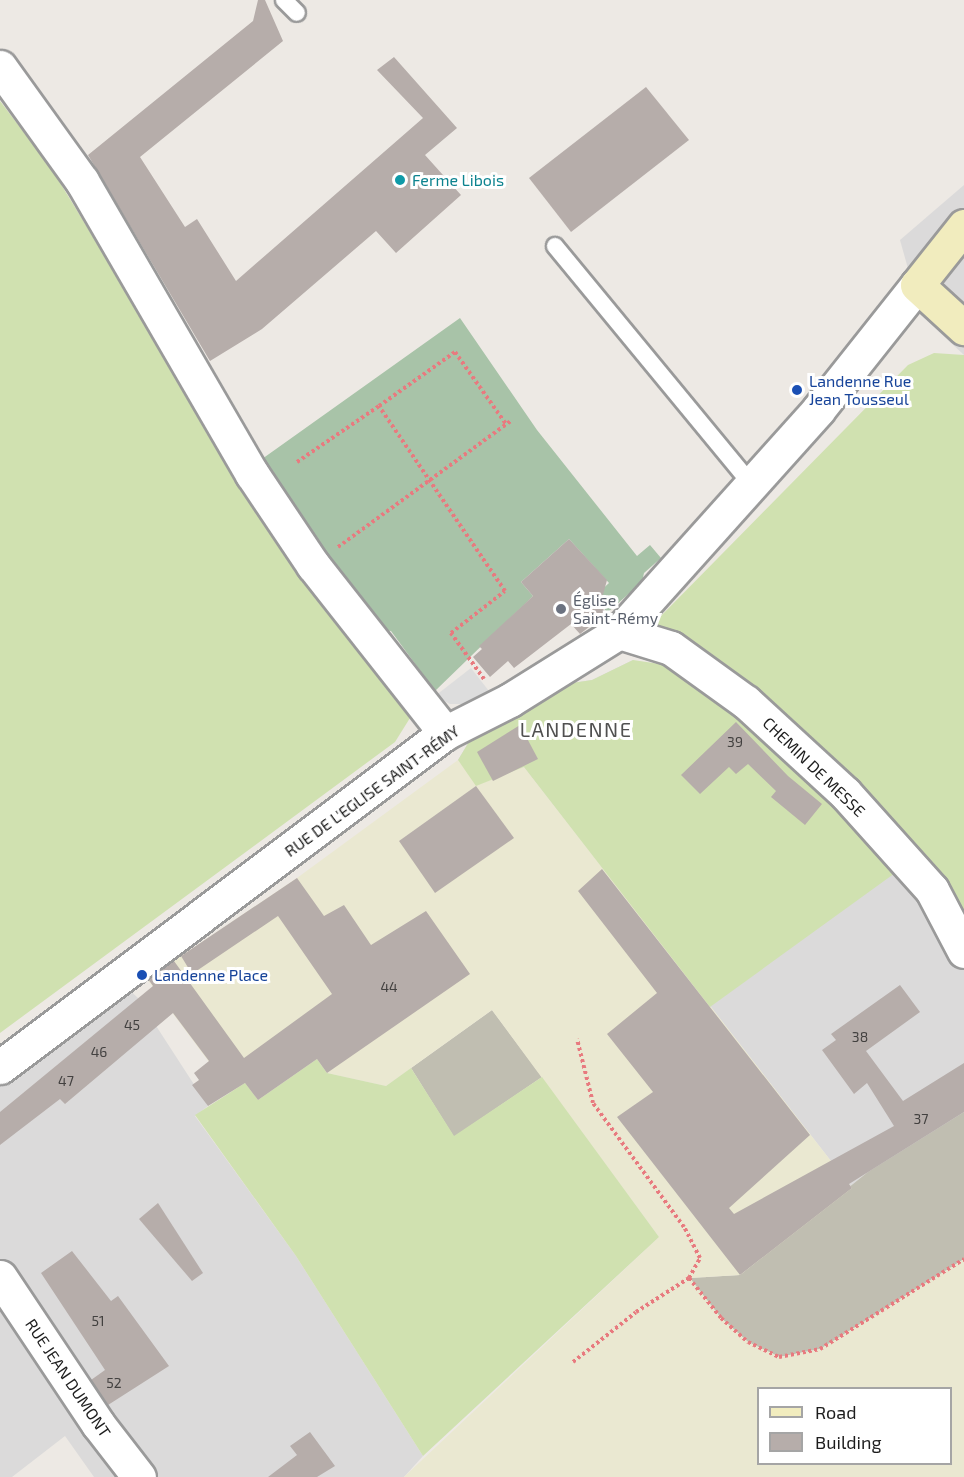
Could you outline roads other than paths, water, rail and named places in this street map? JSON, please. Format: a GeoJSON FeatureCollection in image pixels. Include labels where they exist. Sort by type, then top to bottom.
{"type":"FeatureCollection","features":[{"type":"Feature","properties":{"kind":"street"},"geometry":{"type":"LineString","coordinates":[[0,67],[82,181],[252,474],[314,565],[445,734]]}},
{"type":"Feature","properties":{"kind":"street"},"geometry":{"type":"LineString","coordinates":[[964,226],[917,285],[964,328]]}},
{"type":"Feature","properties":{"kind":"street","name":"RUE DE L'EGLISE SAINT-RÉMY"},"geometry":{"type":"LineString","coordinates":[[0,1067],[445,734],[503,703],[619,632],[818,410],[917,285]]}},
{"type":"Feature","properties":{"kind":"street","name":"CHEMIN DE MESSE"},"geometry":{"type":"LineString","coordinates":[[619,632],[671,648],[746,702],[845,793],[932,891],[964,951]]}},
{"type":"Feature","properties":{"kind":"street","name":"RUE JEAN DUMONT"},"geometry":{"type":"LineString","coordinates":[[0,1276],[98,1424],[139,1477]]}},
{"type":"Feature","properties":{"kind":"lane"},"geometry":{"type":"LineString","coordinates":[[284,0],[297,13]]}},
{"type":"Feature","properties":{"kind":"lane"},"geometry":{"type":"LineString","coordinates":[[555,246],[751,484]]}},
{"type":"Feature","properties":{"kind":"place","name":"Ferme Libois"},"geometry":{"type":"Point","coordinates":[400,180]}},
{"type":"Feature","properties":{"kind":"place","name":"Landenne Rue Jean Tousseul"},"geometry":{"type":"Point","coordinates":[797,390]}},
{"type":"Feature","properties":{"kind":"place","name":"Église Saint-Rémy"},"geometry":{"type":"Point","coordinates":[561,609]}},
{"type":"Feature","properties":{"kind":"place","name":"Landenne Place"},"geometry":{"type":"Point","coordinates":[142,975]}},
{"type":"Feature","properties":{"kind":"district","name":"LANDENNE"},"geometry":{"type":"Point","coordinates":[576,729]}}]}
